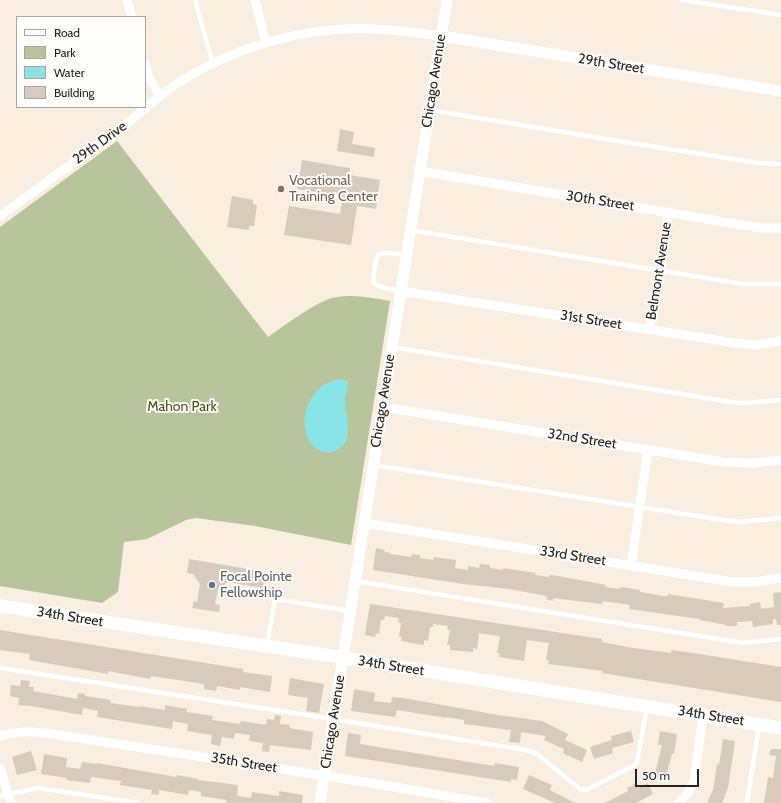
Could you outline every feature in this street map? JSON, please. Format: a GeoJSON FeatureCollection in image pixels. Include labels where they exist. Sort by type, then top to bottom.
{"type":"FeatureCollection","features":[{"type":"Feature","properties":{"kind":"main road","name":"34th Street"},"geometry":{"type":"LineString","coordinates":[[0,606],[343,658],[781,728]]}},
{"type":"Feature","properties":{"kind":"street"},"geometry":{"type":"LineString","coordinates":[[127,0],[132,16]]}},
{"type":"Feature","properties":{"kind":"street"},"geometry":{"type":"LineString","coordinates":[[255,0],[266,43]]}},
{"type":"Feature","properties":{"kind":"street","name":"Chicago Avenue"},"geometry":{"type":"LineString","coordinates":[[320,803],[447,0]]}},
{"type":"Feature","properties":{"kind":"street","name":"29th Drive"},"geometry":{"type":"LineString","coordinates":[[0,216],[138,115],[160,96],[193,75],[213,65],[266,43],[299,35],[342,29],[405,31],[442,36]]}},
{"type":"Feature","properties":{"kind":"street","name":"29th Street"},"geometry":{"type":"LineString","coordinates":[[442,36],[781,91]]}},
{"type":"Feature","properties":{"kind":"street"},"geometry":{"type":"LineString","coordinates":[[146,67],[149,78],[160,96]]}},
{"type":"Feature","properties":{"kind":"street","name":"30th Street"},"geometry":{"type":"LineString","coordinates":[[420,171],[760,228],[781,228]]}},
{"type":"Feature","properties":{"kind":"street","name":"Belmont Avenue"},"geometry":{"type":"LineString","coordinates":[[649,330],[669,212]]}},
{"type":"Feature","properties":{"kind":"street","name":"31st Street"},"geometry":{"type":"LineString","coordinates":[[401,290],[649,330],[756,345],[781,342]]}},
{"type":"Feature","properties":{"kind":"street","name":"32nd Street"},"geometry":{"type":"LineString","coordinates":[[383,407],[724,462],[753,463],[781,460]]}},
{"type":"Feature","properties":{"kind":"street"},"geometry":{"type":"LineString","coordinates":[[631,566],[648,450]]}},
{"type":"Feature","properties":{"kind":"street","name":"33rd Street"},"geometry":{"type":"LineString","coordinates":[[364,523],[733,582],[755,582],[781,578]]}},
{"type":"Feature","properties":{"kind":"street"},"geometry":{"type":"LineString","coordinates":[[679,803],[688,793],[694,781],[703,715]]}},
{"type":"Feature","properties":{"kind":"street","name":"35th Street"},"geometry":{"type":"LineString","coordinates":[[0,736],[15,732],[27,731],[46,733],[487,803]]}},
{"type":"Feature","properties":{"kind":"street"},"geometry":{"type":"LineString","coordinates":[[0,768],[6,798]]}},
{"type":"Feature","properties":{"kind":"lane"},"geometry":{"type":"LineString","coordinates":[[195,0],[213,65]]}},
{"type":"Feature","properties":{"kind":"lane"},"geometry":{"type":"LineString","coordinates":[[682,0],[781,15]]}},
{"type":"Feature","properties":{"kind":"lane"},"geometry":{"type":"LineString","coordinates":[[430,110],[758,163],[781,164]]}},
{"type":"Feature","properties":{"kind":"lane"},"geometry":{"type":"LineString","coordinates":[[410,230],[659,271],[749,284],[781,284]]}},
{"type":"Feature","properties":{"kind":"lane"},"geometry":{"type":"LineString","coordinates":[[401,290],[375,285],[373,282],[376,259],[382,252],[407,255]]}},
{"type":"Feature","properties":{"kind":"lane"},"geometry":{"type":"LineString","coordinates":[[392,347],[731,402],[743,403],[781,400]]}},
{"type":"Feature","properties":{"kind":"lane"},"geometry":{"type":"LineString","coordinates":[[373,465],[739,522],[781,518]]}},
{"type":"Feature","properties":{"kind":"lane"},"geometry":{"type":"LineString","coordinates":[[355,581],[743,642],[781,639]]}},
{"type":"Feature","properties":{"kind":"lane"},"geometry":{"type":"LineString","coordinates":[[267,647],[275,599],[351,612]]}},
{"type":"Feature","properties":{"kind":"lane"},"geometry":{"type":"LineString","coordinates":[[0,668],[333,719],[531,752],[537,754],[580,789],[586,790],[635,765],[637,762],[647,706]]}},
{"type":"Feature","properties":{"kind":"lane"},"geometry":{"type":"LineString","coordinates":[[747,803],[760,724]]}},
{"type":"Feature","properties":{"kind":"lane"},"geometry":{"type":"LineString","coordinates":[[6,798],[38,788],[138,803]]}},
{"type":"Feature","properties":{"kind":"green space","name":"Mahon Park"},"geometry":{"type":"Polygon","coordinates":[[[117,141],[268,337],[311,308],[329,299],[350,296],[390,301],[351,545],[255,526],[196,518],[186,520],[147,539],[124,542],[118,592],[102,603],[0,586],[0,227],[117,141]]]}},
{"type":"Feature","properties":{"kind":"water"},"geometry":{"type":"Polygon","coordinates":[[[340,379],[348,382],[345,396],[348,428],[347,437],[344,444],[339,449],[331,452],[325,452],[315,448],[309,440],[305,429],[306,410],[315,393],[330,382],[340,379]]]}},
{"type":"Feature","properties":{"kind":"building"},"geometry":{"type":"Polygon","coordinates":[[[340,129],[354,132],[352,144],[375,148],[374,157],[337,151],[340,129]]]}},
{"type":"Feature","properties":{"kind":"building"},"geometry":{"type":"Polygon","coordinates":[[[302,160],[350,168],[349,175],[380,180],[376,209],[357,206],[351,245],[284,235],[289,206],[340,214],[343,196],[297,189],[302,160]]]}},
{"type":"Feature","properties":{"kind":"building"},"geometry":{"type":"Polygon","coordinates":[[[232,196],[253,200],[253,204],[257,205],[254,226],[249,226],[249,230],[227,227],[232,196]]]}},
{"type":"Feature","properties":{"kind":"building"},"geometry":{"type":"Polygon","coordinates":[[[376,548],[385,550],[384,552],[391,553],[390,554],[411,557],[412,554],[420,555],[420,558],[433,560],[434,557],[456,560],[455,568],[468,570],[468,566],[479,568],[480,564],[490,565],[490,568],[503,570],[503,568],[536,573],[535,575],[549,577],[549,575],[558,576],[606,585],[605,587],[620,589],[621,587],[662,596],[668,596],[668,594],[724,603],[723,608],[750,606],[750,604],[760,602],[761,609],[774,607],[773,593],[781,592],[781,625],[777,625],[776,619],[773,619],[773,624],[753,627],[752,621],[737,622],[737,626],[726,626],[700,619],[629,609],[630,605],[603,601],[602,604],[553,598],[553,601],[546,599],[547,596],[509,589],[463,584],[373,570],[376,548]]]}},
{"type":"Feature","properties":{"kind":"building","name":"Focal Pointe Fellowship"},"geometry":{"type":"Polygon","coordinates":[[[189,559],[266,572],[263,588],[227,582],[218,589],[215,604],[220,605],[219,612],[192,608],[194,601],[197,602],[200,584],[193,574],[187,573],[189,559]]]}},
{"type":"Feature","properties":{"kind":"building"},"geometry":{"type":"Polygon","coordinates":[[[370,604],[602,639],[602,642],[627,647],[671,653],[672,650],[781,667],[781,702],[602,673],[603,671],[548,664],[549,660],[546,660],[549,643],[527,640],[524,661],[499,657],[500,653],[497,653],[500,636],[479,633],[477,649],[473,648],[473,652],[450,650],[450,645],[447,645],[450,630],[447,630],[448,626],[433,624],[433,627],[430,627],[428,641],[424,640],[424,645],[401,641],[402,637],[399,637],[401,623],[398,622],[399,618],[385,616],[384,620],[381,620],[379,634],[376,633],[375,637],[365,635],[370,604]]]}},
{"type":"Feature","properties":{"kind":"building"},"geometry":{"type":"Polygon","coordinates":[[[0,630],[243,669],[243,672],[272,676],[270,692],[240,687],[240,690],[217,686],[216,691],[204,689],[204,684],[151,676],[150,679],[108,671],[108,674],[29,660],[30,654],[0,650],[0,630]]]}},
{"type":"Feature","properties":{"kind":"building"},"geometry":{"type":"Polygon","coordinates":[[[290,678],[324,684],[319,713],[306,711],[308,698],[288,695],[290,678]]]}},
{"type":"Feature","properties":{"kind":"building"},"geometry":{"type":"Polygon","coordinates":[[[21,680],[30,681],[29,687],[34,687],[33,691],[77,699],[78,693],[85,694],[85,696],[111,700],[110,703],[165,710],[165,705],[187,709],[186,712],[213,716],[212,720],[240,724],[241,721],[266,725],[267,719],[274,720],[275,715],[281,716],[280,724],[290,725],[289,728],[313,732],[311,750],[270,745],[269,752],[262,751],[263,743],[249,741],[250,735],[235,733],[234,739],[222,737],[220,746],[211,744],[212,735],[187,731],[188,724],[173,721],[172,729],[97,717],[98,711],[83,708],[82,715],[18,705],[19,698],[10,696],[11,685],[20,686],[21,680]]]}},
{"type":"Feature","properties":{"kind":"building"},"geometry":{"type":"Polygon","coordinates":[[[354,689],[375,693],[374,701],[391,703],[392,697],[403,698],[498,715],[542,721],[568,734],[565,740],[587,750],[582,762],[563,753],[564,749],[544,740],[546,736],[521,732],[520,743],[509,742],[511,730],[464,724],[464,720],[397,710],[395,717],[351,711],[354,689]]]}},
{"type":"Feature","properties":{"kind":"building"},"geometry":{"type":"Polygon","coordinates":[[[631,731],[634,742],[612,748],[613,753],[594,759],[590,747],[612,740],[611,736],[631,731]]]}},
{"type":"Feature","properties":{"kind":"building"},"geometry":{"type":"Polygon","coordinates":[[[660,731],[677,734],[674,754],[672,754],[665,780],[654,778],[662,745],[658,745],[660,731]]]}},
{"type":"Feature","properties":{"kind":"building"},"geometry":{"type":"Polygon","coordinates":[[[348,733],[361,735],[360,744],[494,766],[495,763],[519,767],[517,780],[511,779],[511,782],[345,756],[348,733]]]}},
{"type":"Feature","properties":{"kind":"building"},"geometry":{"type":"Polygon","coordinates":[[[723,739],[735,741],[728,788],[722,803],[707,803],[713,790],[723,739]]]}},
{"type":"Feature","properties":{"kind":"building"},"geometry":{"type":"Polygon","coordinates":[[[771,749],[781,749],[781,803],[764,803],[768,777],[773,778],[776,756],[769,755],[771,749]]]}},
{"type":"Feature","properties":{"kind":"building"},"geometry":{"type":"Polygon","coordinates":[[[31,751],[37,770],[17,775],[12,757],[31,751]]]}},
{"type":"Feature","properties":{"kind":"building"},"geometry":{"type":"Polygon","coordinates":[[[44,754],[67,758],[66,767],[80,769],[82,762],[97,763],[176,777],[177,775],[198,780],[238,785],[237,796],[251,798],[252,792],[279,796],[279,791],[303,795],[302,803],[226,803],[227,800],[201,796],[201,792],[189,790],[188,795],[159,790],[159,795],[151,794],[152,790],[120,785],[121,781],[91,777],[90,783],[66,780],[67,778],[41,774],[44,754]]]}},
{"type":"Feature","properties":{"kind":"building"},"geometry":{"type":"Polygon","coordinates":[[[529,775],[552,785],[550,790],[575,803],[555,803],[523,789],[529,775]]]}},
{"type":"Feature","properties":{"kind":"building"},"geometry":{"type":"Polygon","coordinates":[[[637,783],[639,788],[648,783],[653,794],[636,803],[605,803],[628,791],[627,788],[637,783]]]}},
{"type":"Feature","properties":{"kind":"place","name":"Vocational Training Center"},"geometry":{"type":"Point","coordinates":[281,189]}},
{"type":"Feature","properties":{"kind":"place","name":"Focal Pointe Fellowship"},"geometry":{"type":"Point","coordinates":[212,585]}}]}
